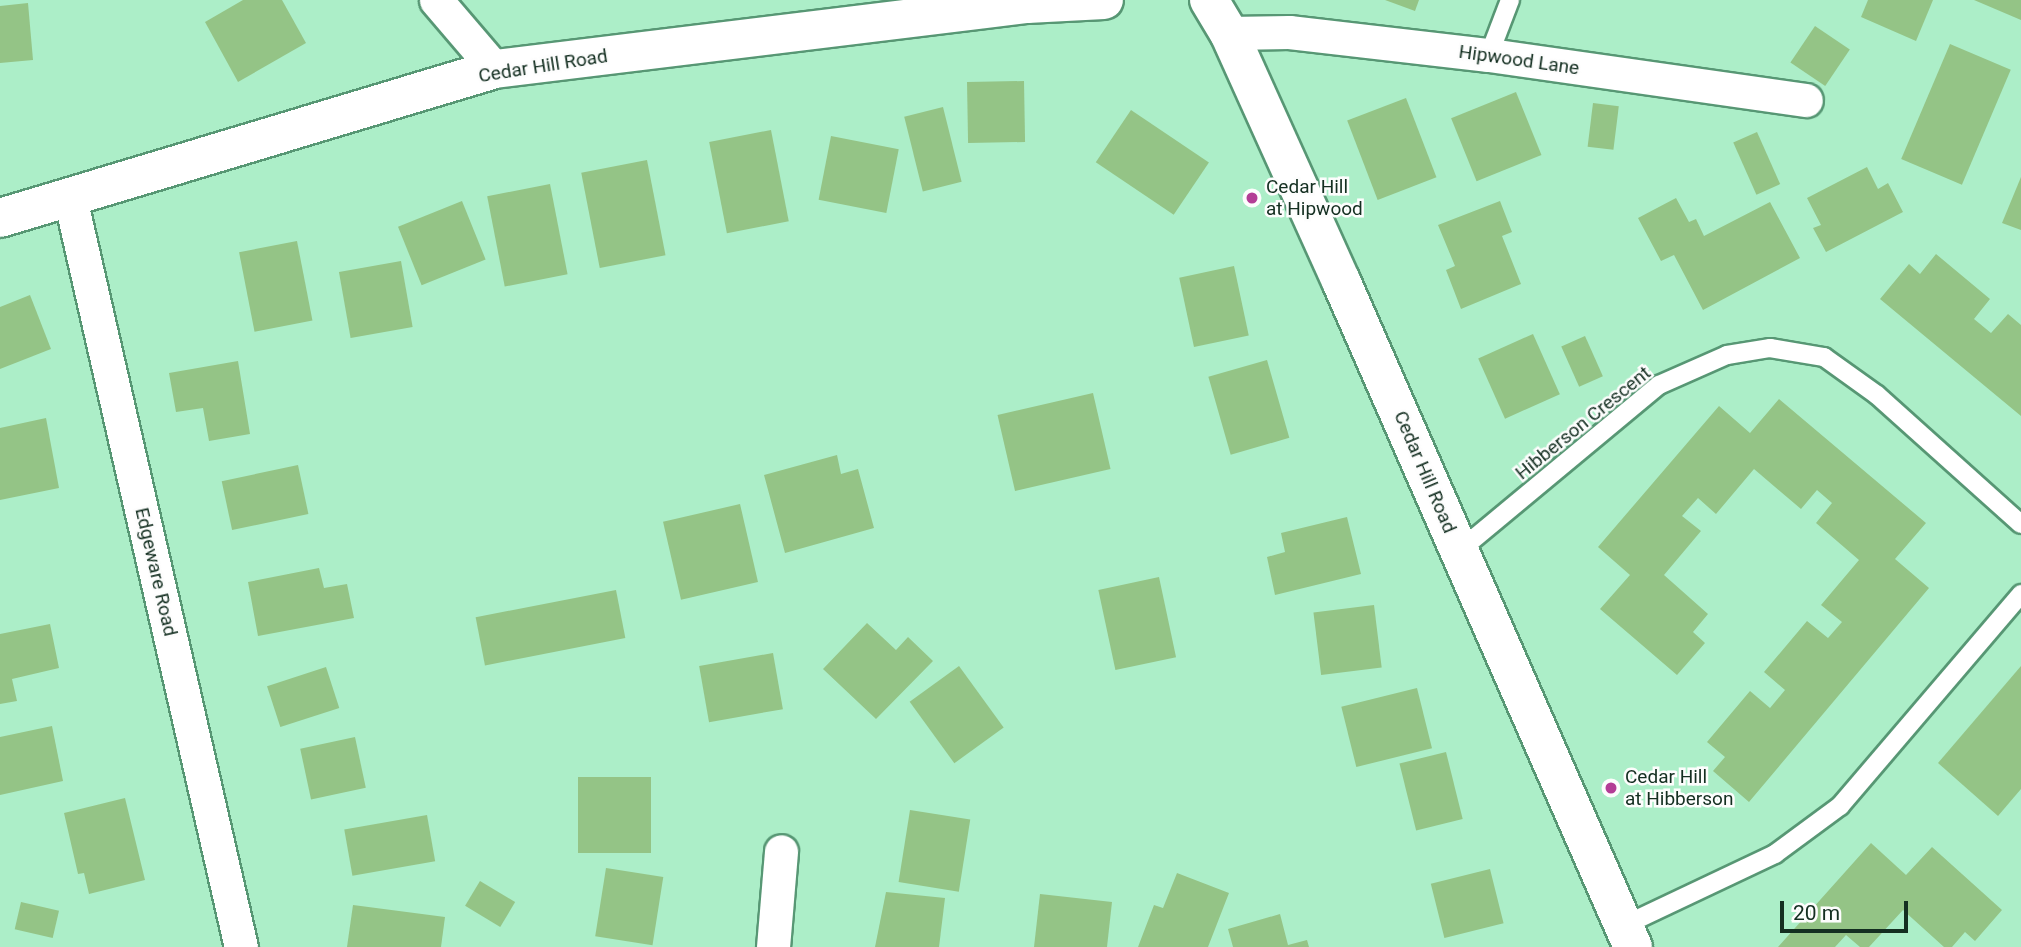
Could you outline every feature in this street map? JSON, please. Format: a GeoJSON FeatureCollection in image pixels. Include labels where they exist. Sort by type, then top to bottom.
{"type":"FeatureCollection","features":[{"type":"Feature","properties":{"kind":"street"},"geometry":{"type":"LineString","coordinates":[[436,0],[495,69]]}},
{"type":"Feature","properties":{"kind":"street","name":"Cedar Hill Road"},"geometry":{"type":"LineString","coordinates":[[0,218],[495,69],[1026,2],[1104,0]]}},
{"type":"Feature","properties":{"kind":"street","name":"Cedar Hill Road"},"geometry":{"type":"LineString","coordinates":[[1209,0],[1230,33],[1629,936]]}},
{"type":"Feature","properties":{"kind":"street","name":"Hipwood Lane"},"geometry":{"type":"LineString","coordinates":[[1230,33],[1289,32],[1489,55],[1807,100]]}},
{"type":"Feature","properties":{"kind":"street","name":"Edgeware Road"},"geometry":{"type":"LineString","coordinates":[[70,198],[242,947]]}},
{"type":"Feature","properties":{"kind":"street"},"geometry":{"type":"LineString","coordinates":[[773,947],[781,851]]}},
{"type":"Feature","properties":{"kind":"lane"},"geometry":{"type":"LineString","coordinates":[[1489,55],[1510,0]]}},
{"type":"Feature","properties":{"kind":"lane","name":"Hibberson Crescent"},"geometry":{"type":"LineString","coordinates":[[1459,551],[1659,386],[1727,355],[1770,348],[1825,357],[1877,395],[2021,524]]}},
{"type":"Feature","properties":{"kind":"lane"},"geometry":{"type":"LineString","coordinates":[[1629,936],[1775,854],[1840,806],[2021,594]]}},
{"type":"Feature","properties":{"kind":"building"},"geometry":{"type":"Polygon","coordinates":[[[243,0],[282,0],[306,43],[238,82],[205,22],[243,0]]]}},
{"type":"Feature","properties":{"kind":"building"},"geometry":{"type":"Polygon","coordinates":[[[1385,0],[1419,0],[1415,11],[1385,0]]]}},
{"type":"Feature","properties":{"kind":"building"},"geometry":{"type":"Polygon","coordinates":[[[1868,0],[1933,0],[1916,41],[1861,17],[1868,0]]]}},
{"type":"Feature","properties":{"kind":"building"},"geometry":{"type":"Polygon","coordinates":[[[1974,0],[2021,0],[2021,20],[1974,0]]]}},
{"type":"Feature","properties":{"kind":"building"},"geometry":{"type":"Polygon","coordinates":[[[28,3],[33,60],[0,63],[0,6],[28,3]]]}},
{"type":"Feature","properties":{"kind":"building"},"geometry":{"type":"Polygon","coordinates":[[[1815,26],[1850,49],[1825,86],[1790,62],[1815,26]]]}},
{"type":"Feature","properties":{"kind":"building"},"geometry":{"type":"Polygon","coordinates":[[[1950,44],[2011,70],[1962,185],[1901,159],[1950,44]]]}},
{"type":"Feature","properties":{"kind":"building"},"geometry":{"type":"Polygon","coordinates":[[[1024,81],[1025,142],[968,143],[967,82],[1024,81]]]}},
{"type":"Feature","properties":{"kind":"building"},"geometry":{"type":"Polygon","coordinates":[[[1516,92],[1541,155],[1477,181],[1451,118],[1516,92]]]}},
{"type":"Feature","properties":{"kind":"building"},"geometry":{"type":"Polygon","coordinates":[[[1406,98],[1436,177],[1378,200],[1347,121],[1406,98]]]}},
{"type":"Feature","properties":{"kind":"building"},"geometry":{"type":"Polygon","coordinates":[[[1593,103],[1619,106],[1613,150],[1588,147],[1593,103]]]}},
{"type":"Feature","properties":{"kind":"building"},"geometry":{"type":"Polygon","coordinates":[[[943,107],[962,182],[923,191],[904,117],[943,107]]]}},
{"type":"Feature","properties":{"kind":"building"},"geometry":{"type":"Polygon","coordinates":[[[1131,110],[1209,163],[1174,215],[1096,162],[1131,110]]]}},
{"type":"Feature","properties":{"kind":"building"},"geometry":{"type":"Polygon","coordinates":[[[771,130],[789,221],[727,233],[709,142],[771,130]]]}},
{"type":"Feature","properties":{"kind":"building"},"geometry":{"type":"Polygon","coordinates":[[[1757,132],[1780,184],[1756,195],[1733,143],[1757,132]]]}},
{"type":"Feature","properties":{"kind":"building"},"geometry":{"type":"Polygon","coordinates":[[[831,136],[899,149],[886,213],[819,200],[831,136]]]}},
{"type":"Feature","properties":{"kind":"building"},"geometry":{"type":"Polygon","coordinates":[[[647,160],[666,255],[600,268],[581,173],[647,160]]]}},
{"type":"Feature","properties":{"kind":"building"},"geometry":{"type":"Polygon","coordinates":[[[1867,167],[1878,189],[1888,183],[1903,212],[1826,252],[1813,228],[1821,225],[1807,198],[1867,167]]]}},
{"type":"Feature","properties":{"kind":"building"},"geometry":{"type":"Polygon","coordinates":[[[2021,177],[2021,230],[2002,223],[2021,177]]]}},
{"type":"Feature","properties":{"kind":"building"},"geometry":{"type":"Polygon","coordinates":[[[550,184],[568,274],[505,287],[487,196],[550,184]]]}},
{"type":"Feature","properties":{"kind":"building"},"geometry":{"type":"Polygon","coordinates":[[[1676,198],[1689,222],[1696,219],[1704,236],[1770,202],[1800,258],[1703,310],[1674,255],[1661,261],[1638,218],[1676,198]]]}},
{"type":"Feature","properties":{"kind":"building"},"geometry":{"type":"Polygon","coordinates":[[[462,201],[486,259],[422,285],[398,227],[462,201]]]}},
{"type":"Feature","properties":{"kind":"building"},"geometry":{"type":"Polygon","coordinates":[[[1500,201],[1512,232],[1502,236],[1521,284],[1461,309],[1446,270],[1455,266],[1438,225],[1500,201]]]}},
{"type":"Feature","properties":{"kind":"building"},"geometry":{"type":"Polygon","coordinates":[[[297,241],[312,321],[255,332],[239,252],[297,241]]]}},
{"type":"Feature","properties":{"kind":"building"},"geometry":{"type":"Polygon","coordinates":[[[1936,254],[1990,299],[1974,319],[1991,333],[2008,314],[2021,325],[2021,416],[1880,299],[1909,264],[1920,274],[1936,254]]]}},
{"type":"Feature","properties":{"kind":"building"},"geometry":{"type":"Polygon","coordinates":[[[401,261],[413,327],[351,338],[339,272],[401,261]]]}},
{"type":"Feature","properties":{"kind":"building"},"geometry":{"type":"Polygon","coordinates":[[[1234,266],[1249,335],[1194,347],[1179,278],[1234,266]]]}},
{"type":"Feature","properties":{"kind":"building"},"geometry":{"type":"Polygon","coordinates":[[[30,295],[51,349],[0,369],[0,307],[30,295]]]}},
{"type":"Feature","properties":{"kind":"building"},"geometry":{"type":"Polygon","coordinates":[[[1533,334],[1560,394],[1505,419],[1478,358],[1533,334]]]}},
{"type":"Feature","properties":{"kind":"building"},"geometry":{"type":"Polygon","coordinates":[[[1585,336],[1603,376],[1579,387],[1561,347],[1585,336]]]}},
{"type":"Feature","properties":{"kind":"building"},"geometry":{"type":"Polygon","coordinates":[[[1267,360],[1289,438],[1231,455],[1208,377],[1267,360]]]}},
{"type":"Feature","properties":{"kind":"building"},"geometry":{"type":"Polygon","coordinates":[[[238,361],[250,434],[209,441],[203,408],[176,412],[169,373],[238,361]]]}},
{"type":"Feature","properties":{"kind":"building"},"geometry":{"type":"Polygon","coordinates":[[[1093,393],[1111,469],[1015,491],[998,415],[1093,393]]]}},
{"type":"Feature","properties":{"kind":"building"},"geometry":{"type":"Polygon","coordinates":[[[1779,399],[1926,523],[1895,559],[1929,588],[1749,802],[1713,771],[1725,757],[1707,742],[1750,691],[1770,708],[1785,690],[1764,672],[1807,621],[1828,638],[1842,622],[1821,605],[1859,560],[1816,523],[1832,503],[1817,490],[1801,509],[1754,469],[1716,514],[1698,498],[1682,516],[1701,531],[1664,575],[1708,614],[1693,632],[1705,643],[1677,675],[1600,609],[1630,575],[1598,547],[1719,406],[1750,433],[1779,399]]]}},
{"type":"Feature","properties":{"kind":"building"},"geometry":{"type":"Polygon","coordinates":[[[46,418],[59,488],[0,500],[0,428],[46,418]]]}},
{"type":"Feature","properties":{"kind":"building"},"geometry":{"type":"Polygon","coordinates":[[[837,455],[841,474],[858,469],[874,528],[785,553],[764,475],[837,455]]]}},
{"type":"Feature","properties":{"kind":"building"},"geometry":{"type":"Polygon","coordinates":[[[298,465],[308,514],[232,530],[222,481],[298,465]]]}},
{"type":"Feature","properties":{"kind":"building"},"geometry":{"type":"Polygon","coordinates":[[[740,504],[758,582],[681,600],[663,522],[740,504]]]}},
{"type":"Feature","properties":{"kind":"building"},"geometry":{"type":"Polygon","coordinates":[[[1347,517],[1361,574],[1275,595],[1267,557],[1285,552],[1281,533],[1347,517]]]}},
{"type":"Feature","properties":{"kind":"building"},"geometry":{"type":"Polygon","coordinates":[[[319,568],[324,588],[347,584],[354,618],[258,636],[248,582],[319,568]]]}},
{"type":"Feature","properties":{"kind":"building"},"geometry":{"type":"Polygon","coordinates":[[[1159,577],[1176,657],[1115,670],[1098,590],[1159,577]]]}},
{"type":"Feature","properties":{"kind":"building"},"geometry":{"type":"Polygon","coordinates":[[[616,590],[625,638],[485,665],[476,617],[616,590]]]}},
{"type":"Feature","properties":{"kind":"building"},"geometry":{"type":"Polygon","coordinates":[[[1374,605],[1382,668],[1321,675],[1313,612],[1374,605]]]}},
{"type":"Feature","properties":{"kind":"building"},"geometry":{"type":"Polygon","coordinates":[[[867,623],[896,650],[908,637],[933,661],[876,719],[823,669],[867,623]]]}},
{"type":"Feature","properties":{"kind":"building"},"geometry":{"type":"Polygon","coordinates":[[[50,624],[59,668],[12,679],[17,701],[0,704],[0,634],[50,624]]]}},
{"type":"Feature","properties":{"kind":"building"},"geometry":{"type":"Polygon","coordinates":[[[773,653],[783,709],[709,722],[699,666],[773,653]]]}},
{"type":"Feature","properties":{"kind":"building"},"geometry":{"type":"Polygon","coordinates":[[[959,666],[1004,727],[954,763],[910,702],[959,666]]]}},
{"type":"Feature","properties":{"kind":"building"},"geometry":{"type":"Polygon","coordinates":[[[2021,666],[2021,789],[1998,816],[1938,763],[2021,666]]]}},
{"type":"Feature","properties":{"kind":"building"},"geometry":{"type":"Polygon","coordinates":[[[326,667],[339,708],[280,727],[267,686],[326,667]]]}},
{"type":"Feature","properties":{"kind":"building"},"geometry":{"type":"Polygon","coordinates":[[[1417,688],[1432,748],[1356,767],[1341,707],[1417,688]]]}},
{"type":"Feature","properties":{"kind":"building"},"geometry":{"type":"Polygon","coordinates":[[[52,726],[63,781],[0,795],[0,737],[52,726]]]}},
{"type":"Feature","properties":{"kind":"building"},"geometry":{"type":"Polygon","coordinates":[[[355,737],[366,788],[311,800],[300,749],[355,737]]]}},
{"type":"Feature","properties":{"kind":"building"},"geometry":{"type":"Polygon","coordinates":[[[1446,752],[1463,819],[1416,831],[1399,764],[1446,752]]]}},
{"type":"Feature","properties":{"kind":"building"},"geometry":{"type":"Polygon","coordinates":[[[578,777],[651,777],[651,853],[578,853],[578,777]]]}},
{"type":"Feature","properties":{"kind":"building"},"geometry":{"type":"Polygon","coordinates":[[[125,798],[145,880],[89,894],[84,873],[78,874],[64,813],[125,798]]]}},
{"type":"Feature","properties":{"kind":"building"},"geometry":{"type":"Polygon","coordinates":[[[910,810],[970,820],[959,892],[899,882],[910,810]]]}},
{"type":"Feature","properties":{"kind":"building"},"geometry":{"type":"Polygon","coordinates":[[[427,815],[435,861],[352,876],[344,830],[427,815]]]}},
{"type":"Feature","properties":{"kind":"building"},"geometry":{"type":"Polygon","coordinates":[[[1871,843],[1906,875],[1932,847],[2002,910],[1975,941],[1965,932],[1952,947],[1944,947],[1903,910],[1869,947],[1860,947],[1846,935],[1835,947],[1778,947],[1871,843]]]}},
{"type":"Feature","properties":{"kind":"building"},"geometry":{"type":"Polygon","coordinates":[[[606,868],[663,877],[652,945],[595,936],[606,868]]]}},
{"type":"Feature","properties":{"kind":"building"},"geometry":{"type":"Polygon","coordinates":[[[1490,869],[1504,923],[1444,938],[1431,884],[1490,869]]]}},
{"type":"Feature","properties":{"kind":"building"},"geometry":{"type":"Polygon","coordinates":[[[1177,873],[1229,893],[1208,947],[1138,947],[1154,905],[1163,908],[1177,873]]]}},
{"type":"Feature","properties":{"kind":"building"},"geometry":{"type":"Polygon","coordinates":[[[480,881],[515,902],[500,927],[465,906],[480,881]]]}},
{"type":"Feature","properties":{"kind":"building"},"geometry":{"type":"Polygon","coordinates":[[[886,892],[945,898],[939,947],[875,947],[886,892]]]}},
{"type":"Feature","properties":{"kind":"building"},"geometry":{"type":"Polygon","coordinates":[[[1040,894],[1112,902],[1107,947],[1034,947],[1040,894]]]}},
{"type":"Feature","properties":{"kind":"building"},"geometry":{"type":"Polygon","coordinates":[[[21,902],[59,911],[53,938],[15,929],[21,902]]]}},
{"type":"Feature","properties":{"kind":"building"},"geometry":{"type":"Polygon","coordinates":[[[353,905],[445,917],[441,947],[347,947],[353,905]]]}},
{"type":"Feature","properties":{"kind":"building"},"geometry":{"type":"Polygon","coordinates":[[[1280,914],[1288,945],[1307,940],[1309,947],[1233,947],[1228,929],[1280,914]]]}},
{"type":"Feature","properties":{"kind":"place","name":"Cedar Hill at Hipwood"},"geometry":{"type":"Point","coordinates":[1252,198]}},
{"type":"Feature","properties":{"kind":"place","name":"Cedar Hill at Hibberson"},"geometry":{"type":"Point","coordinates":[1611,788]}}]}
